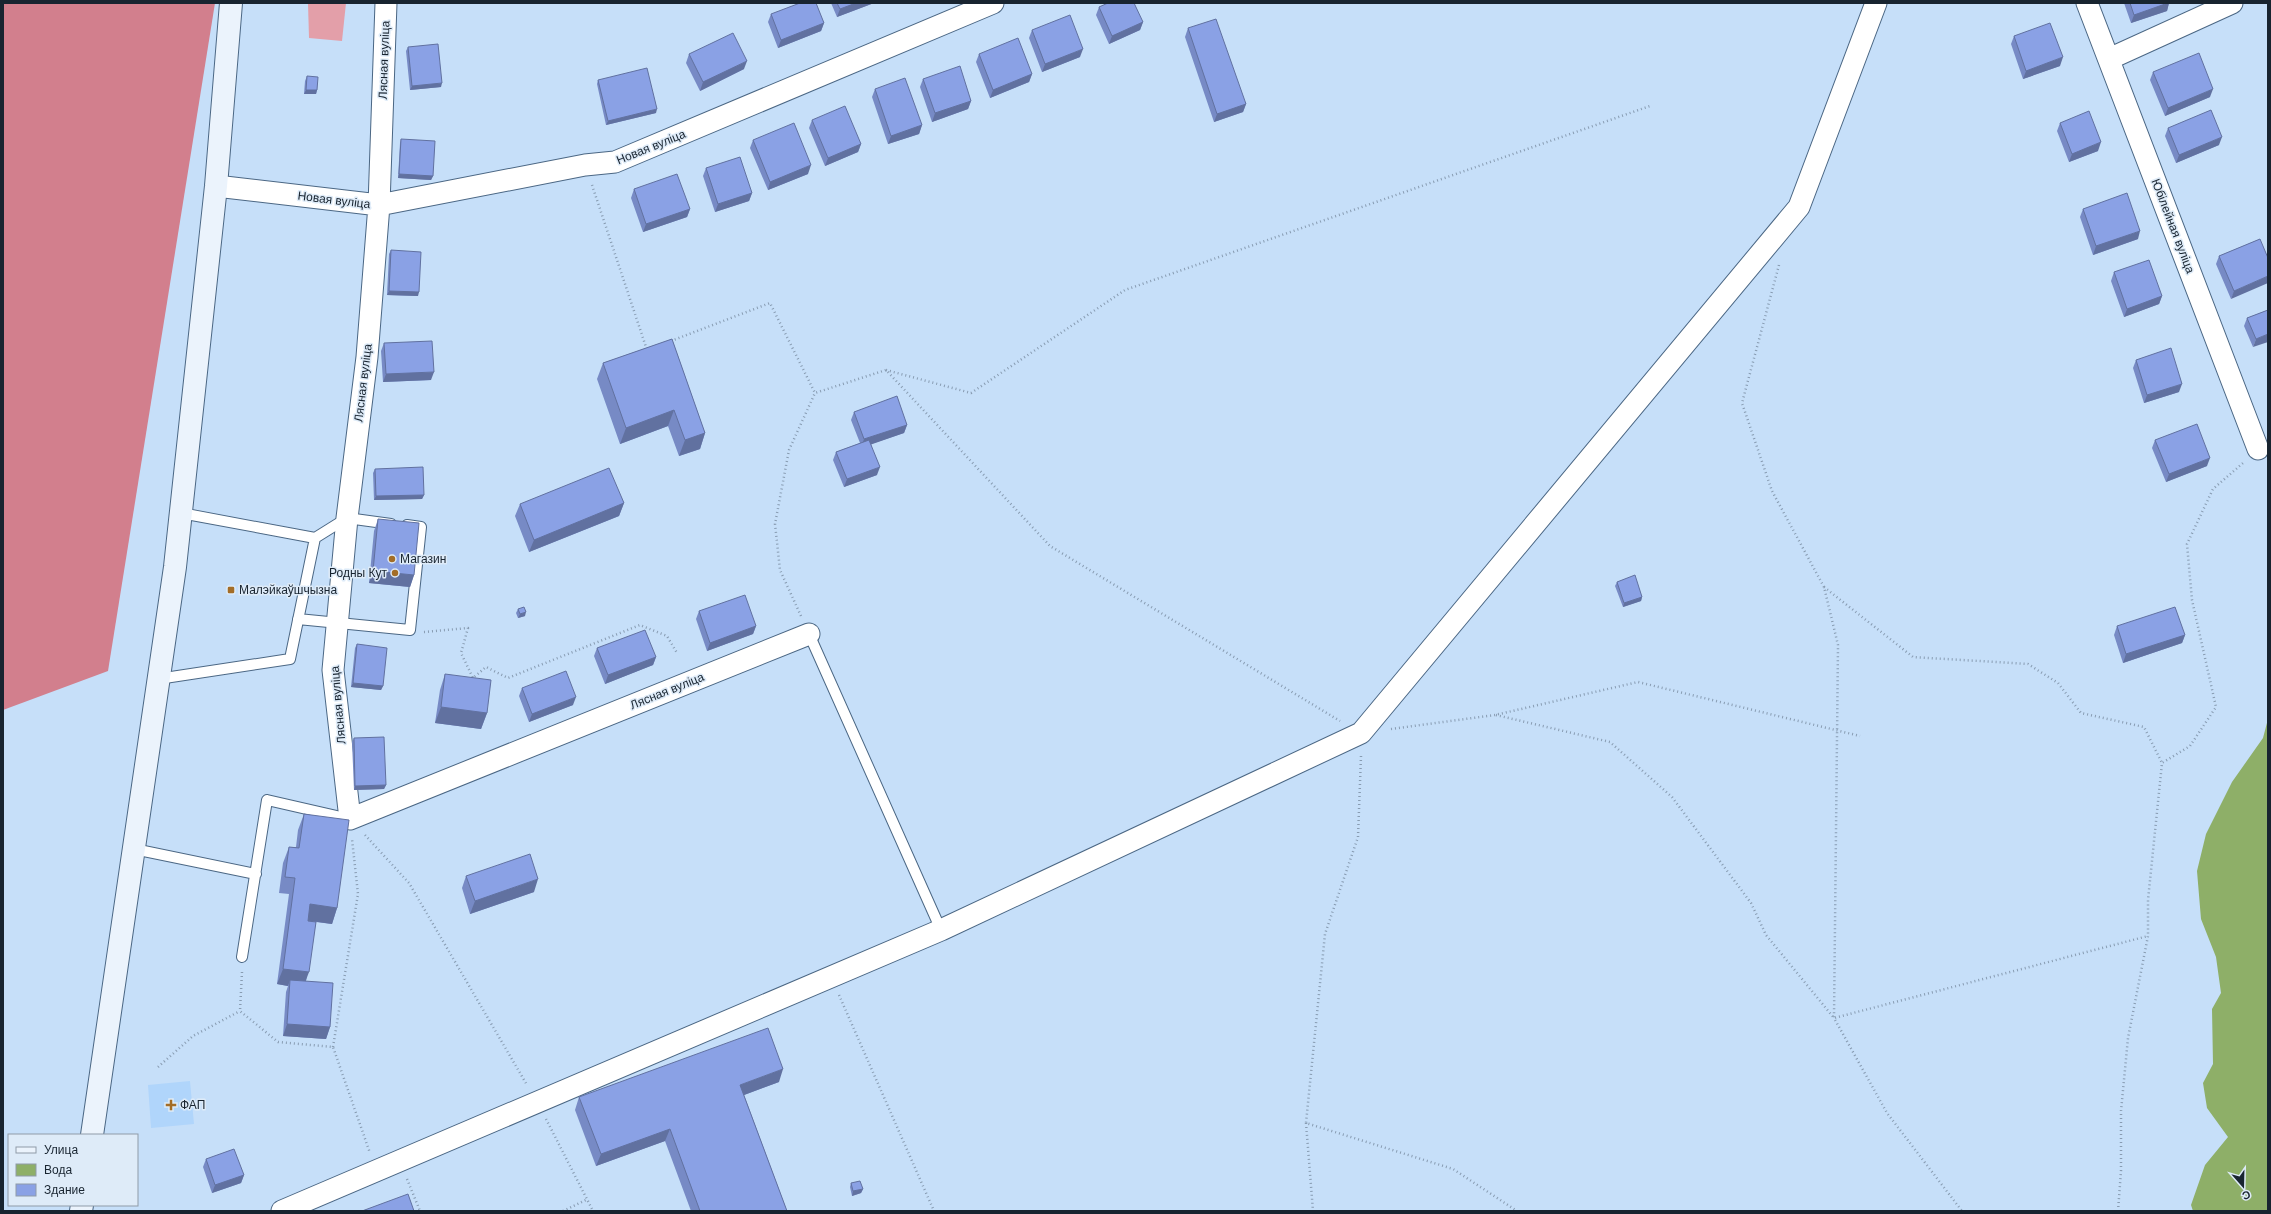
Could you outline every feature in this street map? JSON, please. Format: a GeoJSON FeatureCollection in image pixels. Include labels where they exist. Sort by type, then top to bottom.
{"type":"FeatureCollection","features":[{"type":"Feature","properties":{"kind":"main road"},"geometry":{"type":"LineString","coordinates":[[92,1134],[175,567],[216,186],[231,3]]}},
{"type":"Feature","properties":{"kind":"street","name":"Лясная вуліца"},"geometry":{"type":"LineString","coordinates":[[386,3],[379,205],[367,357],[347,518],[333,670],[350,819],[809,634]]}},
{"type":"Feature","properties":{"kind":"street","name":"Новая вуліца"},"geometry":{"type":"LineString","coordinates":[[216,186],[379,205],[585,165],[615,162],[993,3]]}},
{"type":"Feature","properties":{"kind":"street"},"geometry":{"type":"LineString","coordinates":[[282,1211],[941,930],[1361,734],[1799,207],[1876,3]]}},
{"type":"Feature","properties":{"kind":"street","name":"Юбілейная вуліца"},"geometry":{"type":"LineString","coordinates":[[2087,3],[2258,449]]}},
{"type":"Feature","properties":{"kind":"street"},"geometry":{"type":"LineString","coordinates":[[2109,59],[2232,3]]}},
{"type":"Feature","properties":{"kind":"lane"},"geometry":{"type":"LineString","coordinates":[[181,513],[315,538],[347,518],[421,527],[410,630],[298,619]]}},
{"type":"Feature","properties":{"kind":"lane"},"geometry":{"type":"LineString","coordinates":[[158,679],[290,659],[315,538]]}},
{"type":"Feature","properties":{"kind":"lane"},"geometry":{"type":"LineString","coordinates":[[809,634],[941,930]]}},
{"type":"Feature","properties":{"kind":"lane"},"geometry":{"type":"LineString","coordinates":[[242,957],[267,800],[350,819]]}},
{"type":"Feature","properties":{"kind":"lane"},"geometry":{"type":"LineString","coordinates":[[134,849],[256,874]]}},
{"type":"Feature","properties":{"kind":"path"},"geometry":{"type":"LineString","coordinates":[[809,634],[780,570],[775,524],[788,450],[815,393],[886,370],[971,393],[1125,290],[1650,106]]}},
{"type":"Feature","properties":{"kind":"path"},"geometry":{"type":"LineString","coordinates":[[585,165],[647,350],[654,348]]}},
{"type":"Feature","properties":{"kind":"path"},"geometry":{"type":"LineString","coordinates":[[1780,261],[1742,403],[1772,491],[1824,587],[1838,645],[1834,1018]]}},
{"type":"Feature","properties":{"kind":"path"},"geometry":{"type":"LineString","coordinates":[[669,342],[770,303],[815,393]]}},
{"type":"Feature","properties":{"kind":"path"},"geometry":{"type":"LineString","coordinates":[[886,370],[1050,546],[1361,734],[1495,715],[1638,682],[1860,736]]}},
{"type":"Feature","properties":{"kind":"path"},"geometry":{"type":"LineString","coordinates":[[2162,763],[2190,746],[2216,707],[2192,600],[2187,544],[2213,489],[2258,449]]}},
{"type":"Feature","properties":{"kind":"path"},"geometry":{"type":"LineString","coordinates":[[1824,587],[1913,657],[2028,664],[2058,683],[2081,712],[2144,726],[2162,763],[2148,900],[2148,936],[2128,1038],[2121,1112],[2121,1171],[2118,1211]]}},
{"type":"Feature","properties":{"kind":"path"},"geometry":{"type":"LineString","coordinates":[[410,630],[430,633],[468,628],[462,653],[473,678],[486,667],[508,678],[640,625],[667,636],[677,653]]}},
{"type":"Feature","properties":{"kind":"path"},"geometry":{"type":"LineString","coordinates":[[1495,715],[1610,742],[1672,797],[1751,903],[1766,935],[1834,1018],[1887,1113],[1962,1211]]}},
{"type":"Feature","properties":{"kind":"path"},"geometry":{"type":"LineString","coordinates":[[1313,1211],[1306,1123],[1325,934],[1358,837],[1361,734]]}},
{"type":"Feature","properties":{"kind":"path"},"geometry":{"type":"LineString","coordinates":[[350,819],[358,894],[333,1047],[376,1170]]}},
{"type":"Feature","properties":{"kind":"path"},"geometry":{"type":"LineString","coordinates":[[350,819],[409,883],[537,1102],[588,1198],[593,1211]]}},
{"type":"Feature","properties":{"kind":"path"},"geometry":{"type":"LineString","coordinates":[[1834,1018],[2148,936]]}},
{"type":"Feature","properties":{"kind":"path"},"geometry":{"type":"LineString","coordinates":[[240,1011],[242,957]]}},
{"type":"Feature","properties":{"kind":"path"},"geometry":{"type":"LineString","coordinates":[[831,977],[934,1211]]}},
{"type":"Feature","properties":{"kind":"path"},"geometry":{"type":"LineString","coordinates":[[240,1011],[278,1042],[333,1047]]}},
{"type":"Feature","properties":{"kind":"path"},"geometry":{"type":"LineString","coordinates":[[158,1067],[193,1036],[240,1011]]}},
{"type":"Feature","properties":{"kind":"path"},"geometry":{"type":"LineString","coordinates":[[1306,1123],[1453,1168],[1517,1211]]}},
{"type":"Feature","properties":{"kind":"path"},"geometry":{"type":"LineString","coordinates":[[399,1160],[420,1211]]}},
{"type":"Feature","properties":{"kind":"path"},"geometry":{"type":"LineString","coordinates":[[563,1211],[588,1198]]}},
{"type":"Feature","properties":{"kind":"shaded area"},"geometry":{"type":"Polygon","coordinates":[[[3,3],[215,3],[108,671],[3,710],[3,3]]]}},
{"type":"Feature","properties":{"kind":"shaded area"},"geometry":{"type":"Polygon","coordinates":[[[308,3],[346,3],[342,41],[309,38],[308,3]]]}},
{"type":"Feature","properties":{"kind":"shaded area","name":"ФАП"},"geometry":{"type":"Polygon","coordinates":[[[190,1081],[194,1124],[151,1128],[148,1085],[190,1081]]]}},
{"type":"Feature","properties":{"kind":"water"},"geometry":{"type":"Polygon","coordinates":[[[2268,719],[2268,1211],[2193,1211],[2191,1205],[2205,1165],[2228,1137],[2207,1108],[2203,1083],[2213,1064],[2212,1009],[2221,993],[2216,957],[2201,919],[2197,871],[2206,834],[2232,782],[2263,738],[2268,719]]]}},
{"type":"Feature","properties":{"kind":"building"},"geometry":{"type":"Polygon","coordinates":[[[800,3],[816,3],[824,23],[781,40],[771,14],[800,3]]]}},
{"type":"Feature","properties":{"kind":"building"},"geometry":{"type":"Polygon","coordinates":[[[837,3],[856,3],[840,9],[837,3]]]}},
{"type":"Feature","properties":{"kind":"building"},"geometry":{"type":"Polygon","coordinates":[[[1108,3],[1134,3],[1143,22],[1112,36],[1099,7],[1108,3]]]}},
{"type":"Feature","properties":{"kind":"building"},"geometry":{"type":"Polygon","coordinates":[[[2130,3],[2168,3],[2134,15],[2130,3]]]}},
{"type":"Feature","properties":{"kind":"building"},"geometry":{"type":"Polygon","coordinates":[[[1070,15],[1083,49],[1045,64],[1032,30],[1070,15]]]}},
{"type":"Feature","properties":{"kind":"building"},"geometry":{"type":"Polygon","coordinates":[[[1216,19],[1246,104],[1217,114],[1188,28],[1216,19]]]}},
{"type":"Feature","properties":{"kind":"building"},"geometry":{"type":"Polygon","coordinates":[[[2050,23],[2063,57],[2026,71],[2014,36],[2050,23]]]}},
{"type":"Feature","properties":{"kind":"building"},"geometry":{"type":"Polygon","coordinates":[[[733,33],[747,61],[703,82],[689,54],[733,33]]]}},
{"type":"Feature","properties":{"kind":"building"},"geometry":{"type":"Polygon","coordinates":[[[1018,38],[1032,74],[993,90],[979,54],[1018,38]]]}},
{"type":"Feature","properties":{"kind":"building"},"geometry":{"type":"Polygon","coordinates":[[[438,44],[442,83],[412,86],[408,47],[438,44]]]}},
{"type":"Feature","properties":{"kind":"building"},"geometry":{"type":"Polygon","coordinates":[[[2199,53],[2213,89],[2168,108],[2153,72],[2199,53]]]}},
{"type":"Feature","properties":{"kind":"building"},"geometry":{"type":"Polygon","coordinates":[[[960,66],[971,101],[935,113],[923,79],[960,66]]]}},
{"type":"Feature","properties":{"kind":"building"},"geometry":{"type":"Polygon","coordinates":[[[647,68],[657,109],[608,121],[598,80],[647,68]]]}},
{"type":"Feature","properties":{"kind":"building"},"geometry":{"type":"Polygon","coordinates":[[[307,76],[318,77],[317,90],[306,90],[307,76]]]}},
{"type":"Feature","properties":{"kind":"building"},"geometry":{"type":"Polygon","coordinates":[[[905,78],[922,125],[891,136],[875,89],[905,78]]]}},
{"type":"Feature","properties":{"kind":"building"},"geometry":{"type":"Polygon","coordinates":[[[845,106],[861,144],[828,158],[812,120],[845,106]]]}},
{"type":"Feature","properties":{"kind":"building"},"geometry":{"type":"Polygon","coordinates":[[[2211,110],[2222,137],[2179,155],[2168,128],[2211,110]]]}},
{"type":"Feature","properties":{"kind":"building"},"geometry":{"type":"Polygon","coordinates":[[[2089,111],[2101,142],[2072,154],[2060,123],[2089,111]]]}},
{"type":"Feature","properties":{"kind":"building"},"geometry":{"type":"Polygon","coordinates":[[[794,123],[811,165],[770,182],[753,140],[794,123]]]}},
{"type":"Feature","properties":{"kind":"building"},"geometry":{"type":"Polygon","coordinates":[[[401,139],[435,141],[433,176],[399,174],[401,139]]]}},
{"type":"Feature","properties":{"kind":"building"},"geometry":{"type":"Polygon","coordinates":[[[740,157],[752,193],[718,204],[706,168],[740,157]]]}},
{"type":"Feature","properties":{"kind":"building"},"geometry":{"type":"Polygon","coordinates":[[[677,174],[690,209],[646,224],[634,189],[677,174]]]}},
{"type":"Feature","properties":{"kind":"building"},"geometry":{"type":"Polygon","coordinates":[[[2127,193],[2140,231],[2096,246],[2083,209],[2127,193]]]}},
{"type":"Feature","properties":{"kind":"building"},"geometry":{"type":"Polygon","coordinates":[[[2260,239],[2268,258],[2268,276],[2234,291],[2219,256],[2260,239]]]}},
{"type":"Feature","properties":{"kind":"building"},"geometry":{"type":"Polygon","coordinates":[[[391,250],[421,252],[419,292],[389,291],[391,250]]]}},
{"type":"Feature","properties":{"kind":"building"},"geometry":{"type":"Polygon","coordinates":[[[2149,260],[2162,296],[2127,309],[2114,272],[2149,260]]]}},
{"type":"Feature","properties":{"kind":"building"},"geometry":{"type":"Polygon","coordinates":[[[2268,310],[2268,334],[2256,339],[2247,318],[2268,310]]]}},
{"type":"Feature","properties":{"kind":"building"},"geometry":{"type":"Polygon","coordinates":[[[672,339],[705,433],[685,440],[674,410],[626,428],[603,363],[672,339]]]}},
{"type":"Feature","properties":{"kind":"building"},"geometry":{"type":"Polygon","coordinates":[[[432,341],[434,372],[386,374],[384,343],[432,341]]]}},
{"type":"Feature","properties":{"kind":"building"},"geometry":{"type":"Polygon","coordinates":[[[2171,348],[2182,384],[2147,395],[2136,360],[2171,348]]]}},
{"type":"Feature","properties":{"kind":"building"},"geometry":{"type":"Polygon","coordinates":[[[897,396],[907,425],[864,439],[854,412],[897,396]]]}},
{"type":"Feature","properties":{"kind":"building"},"geometry":{"type":"Polygon","coordinates":[[[2197,424],[2210,458],[2169,474],[2155,440],[2197,424]]]}},
{"type":"Feature","properties":{"kind":"building"},"geometry":{"type":"Polygon","coordinates":[[[869,440],[880,467],[847,479],[836,452],[869,440]]]}},
{"type":"Feature","properties":{"kind":"building"},"geometry":{"type":"Polygon","coordinates":[[[423,467],[424,495],[376,496],[375,469],[423,467]]]}},
{"type":"Feature","properties":{"kind":"building"},"geometry":{"type":"Polygon","coordinates":[[[609,468],[624,503],[534,540],[520,504],[609,468]]]}},
{"type":"Feature","properties":{"kind":"building","name":"Магазин"},"geometry":{"type":"Polygon","coordinates":[[[378,519],[419,523],[414,575],[373,571],[378,519]]]}},
{"type":"Feature","properties":{"kind":"building"},"geometry":{"type":"Polygon","coordinates":[[[1635,575],[1642,597],[1624,603],[1617,582],[1635,575]]]}},
{"type":"Feature","properties":{"kind":"building"},"geometry":{"type":"Polygon","coordinates":[[[745,595],[756,626],[710,643],[699,611],[745,595]]]}},
{"type":"Feature","properties":{"kind":"building"},"geometry":{"type":"Polygon","coordinates":[[[524,607],[526,612],[520,614],[518,609],[524,607]]]}},
{"type":"Feature","properties":{"kind":"building"},"geometry":{"type":"Polygon","coordinates":[[[2175,607],[2185,635],[2126,654],[2117,626],[2175,607]]]}},
{"type":"Feature","properties":{"kind":"building"},"geometry":{"type":"Polygon","coordinates":[[[645,630],[656,657],[608,675],[597,648],[645,630]]]}},
{"type":"Feature","properties":{"kind":"building"},"geometry":{"type":"Polygon","coordinates":[[[357,644],[387,648],[383,686],[353,683],[357,644]]]}},
{"type":"Feature","properties":{"kind":"building"},"geometry":{"type":"Polygon","coordinates":[[[566,671],[576,697],[532,714],[522,688],[566,671]]]}},
{"type":"Feature","properties":{"kind":"building"},"geometry":{"type":"Polygon","coordinates":[[[445,674],[491,680],[487,713],[441,707],[445,674]]]}},
{"type":"Feature","properties":{"kind":"building"},"geometry":{"type":"Polygon","coordinates":[[[384,737],[386,785],[355,786],[354,738],[384,737]]]}},
{"type":"Feature","properties":{"kind":"building"},"geometry":{"type":"Polygon","coordinates":[[[304,814],[349,820],[337,908],[310,904],[308,921],[316,922],[309,972],[283,969],[295,878],[285,877],[289,847],[299,848],[304,814]]]}},
{"type":"Feature","properties":{"kind":"building"},"geometry":{"type":"Polygon","coordinates":[[[530,854],[538,879],[475,901],[466,876],[530,854]]]}},
{"type":"Feature","properties":{"kind":"building"},"geometry":{"type":"Polygon","coordinates":[[[290,980],[333,983],[330,1027],[287,1024],[290,980]]]}},
{"type":"Feature","properties":{"kind":"building"},"geometry":{"type":"Polygon","coordinates":[[[768,1028],[783,1069],[740,1085],[787,1211],[700,1211],[670,1129],[601,1154],[579,1097],[768,1028]]]}},
{"type":"Feature","properties":{"kind":"building"},"geometry":{"type":"Polygon","coordinates":[[[234,1149],[244,1175],[215,1185],[206,1159],[234,1149]]]}},
{"type":"Feature","properties":{"kind":"building"},"geometry":{"type":"Polygon","coordinates":[[[860,1181],[863,1189],[853,1191],[851,1183],[860,1181]]]}},
{"type":"Feature","properties":{"kind":"building"},"geometry":{"type":"Polygon","coordinates":[[[408,1194],[414,1211],[362,1211],[408,1194]]]}},
{"type":"Feature","properties":{"kind":"place","name":"Магазин"},"geometry":{"type":"Point","coordinates":[392,559]}},
{"type":"Feature","properties":{"kind":"place","name":"Родны Кут"},"geometry":{"type":"Point","coordinates":[395,573]}},
{"type":"Feature","properties":{"kind":"place","name":"Малэйкаўшчызна"},"geometry":{"type":"Point","coordinates":[231,590]}},
{"type":"Feature","properties":{"kind":"place","name":"ФАП"},"geometry":{"type":"Point","coordinates":[171,1105]}}]}
